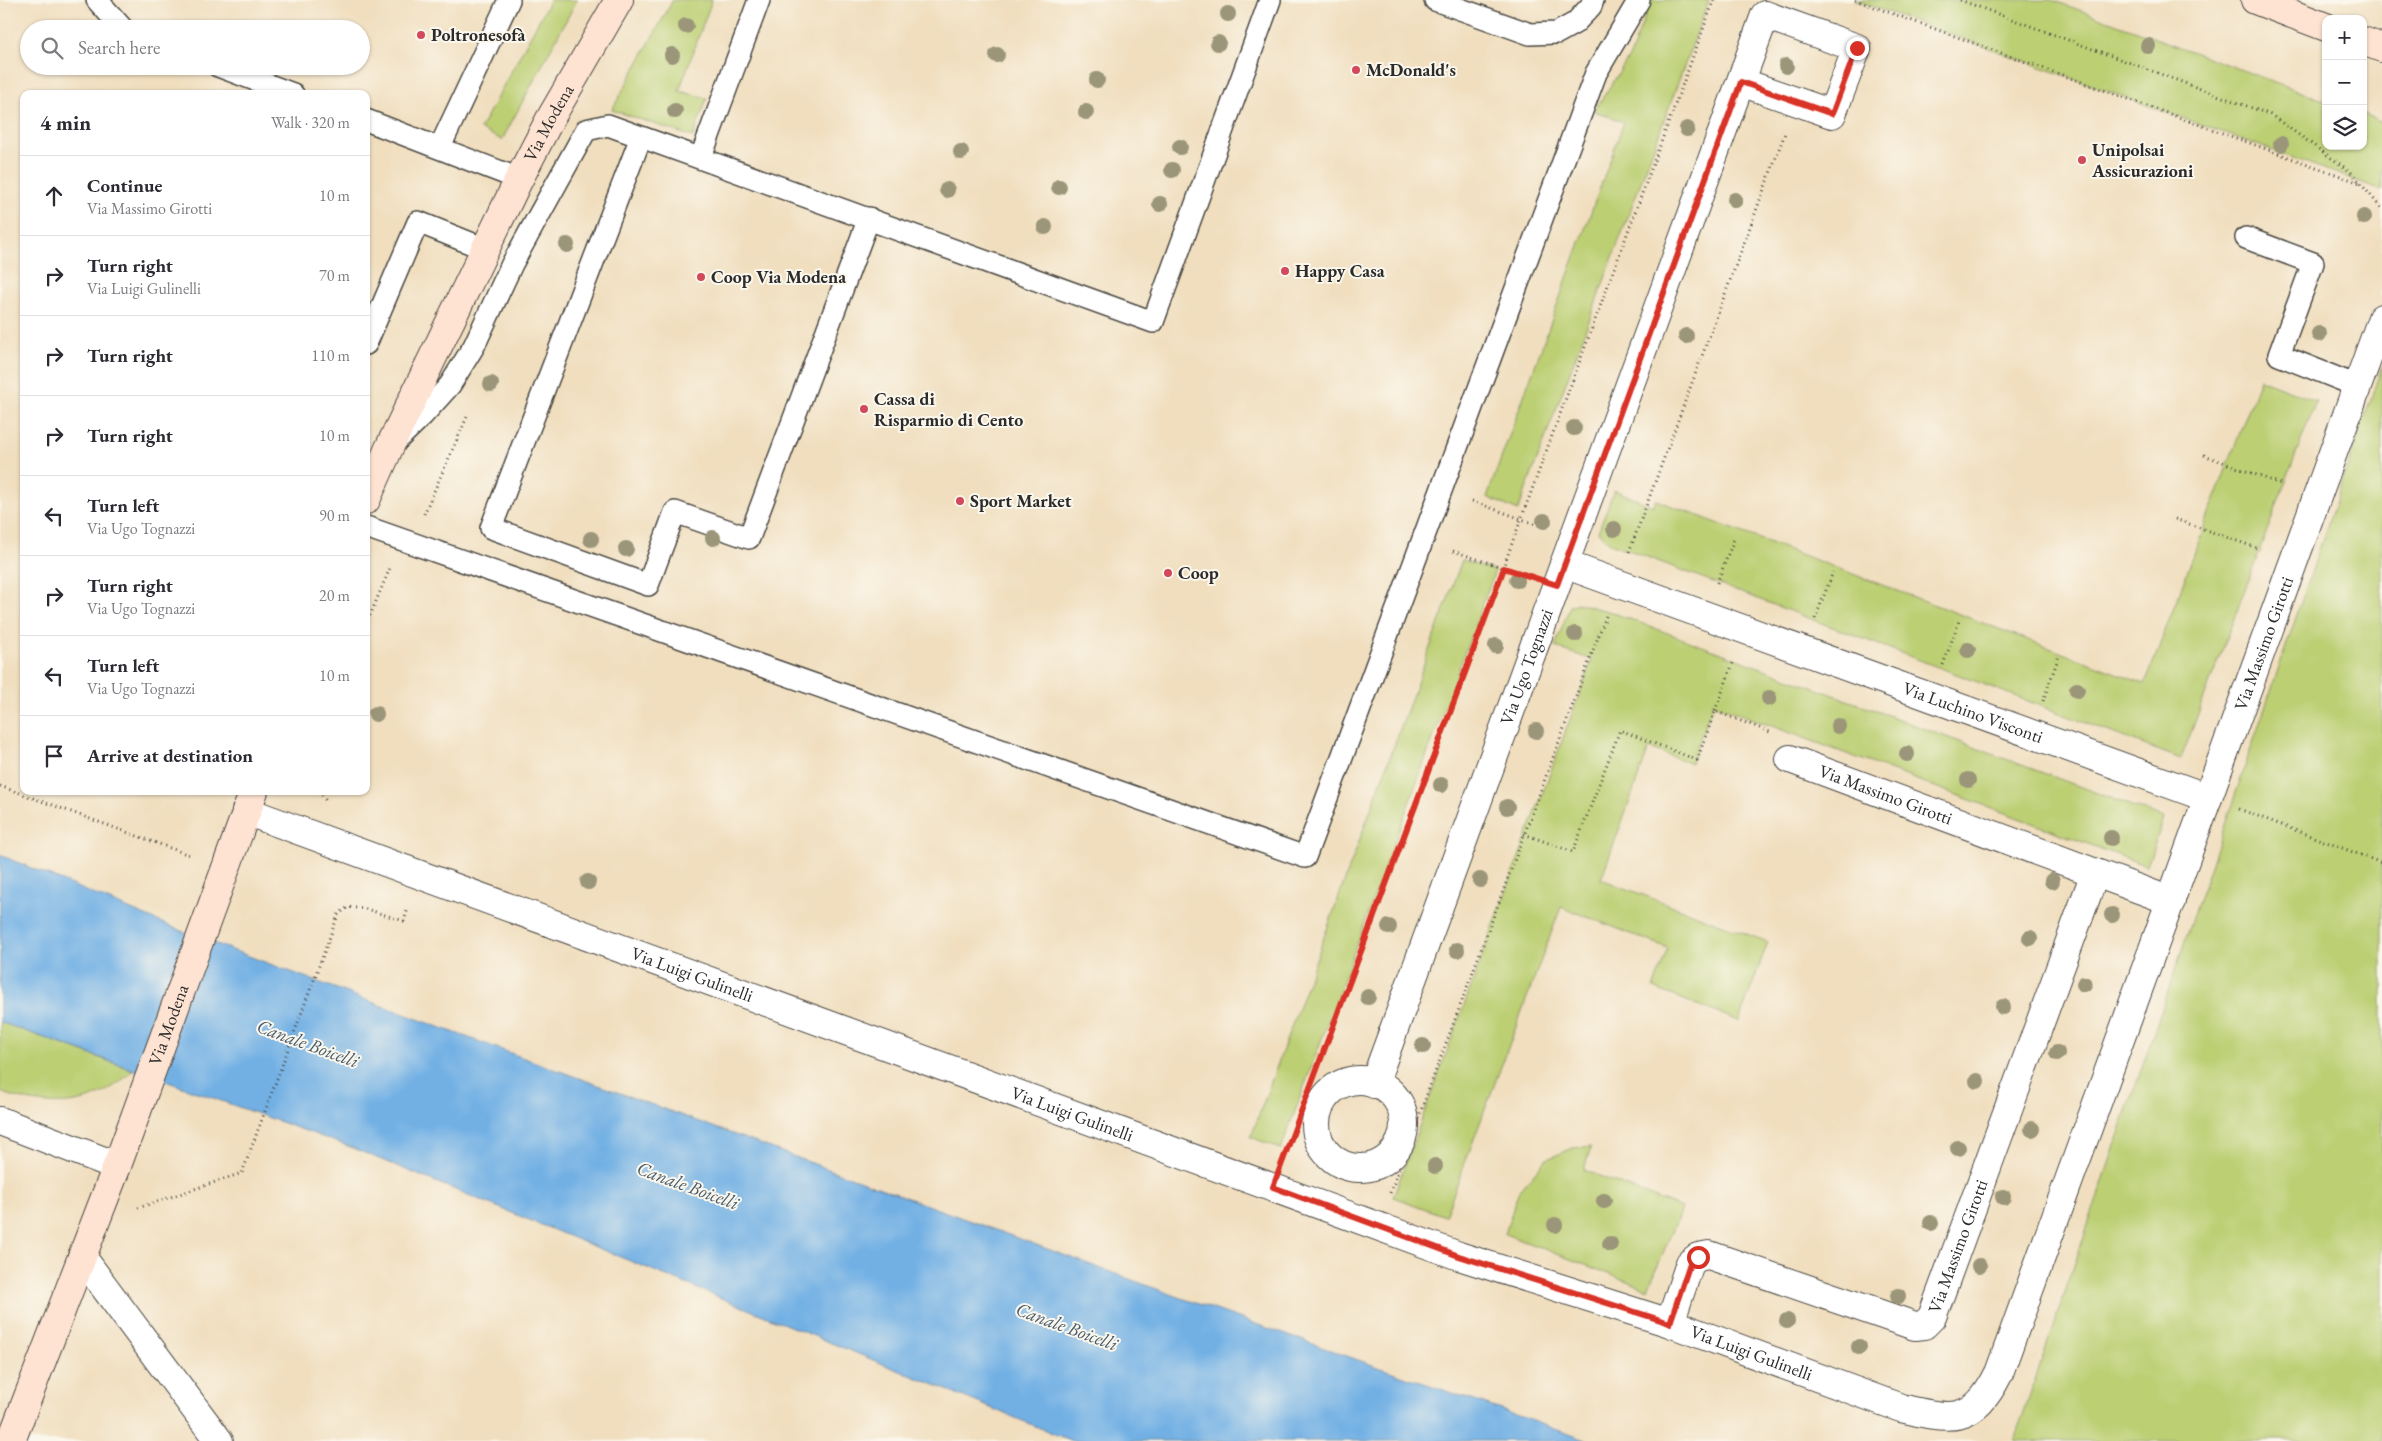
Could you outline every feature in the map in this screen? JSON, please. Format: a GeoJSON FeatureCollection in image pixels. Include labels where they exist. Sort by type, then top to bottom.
{"type":"FeatureCollection","features":[{"type":"Feature","properties":{"kind":"main road","name":"Via Modena"},"geometry":{"type":"LineString","coordinates":[[370,485],[519,179],[550,119],[619,0]]}},
{"type":"Feature","properties":{"kind":"main road"},"geometry":{"type":"LineString","coordinates":[[2255,0],[2322,25]]}},
{"type":"Feature","properties":{"kind":"main road"},"geometry":{"type":"LineString","coordinates":[[2367,42],[2382,48]]}},
{"type":"Feature","properties":{"kind":"main road","name":"Via Modena"},"geometry":{"type":"LineString","coordinates":[[11,1441],[117,1166],[250,801]]}},
{"type":"Feature","properties":{"kind":"street","name":"Via Ugo Tognazzi"},"geometry":{"type":"LineString","coordinates":[[1374,1084],[1764,15],[1857,48],[1832,114],[1741,82]]}},
{"type":"Feature","properties":{"kind":"street","name":"Via Massimo Girotti"},"geometry":{"type":"LineString","coordinates":[[1902,1408],[1932,1415],[1955,1416],[1974,1409],[1988,1395],[1999,1374],[2382,318]]}},
{"type":"Feature","properties":{"kind":"street","name":"Via Luchino Visconti"},"geometry":{"type":"LineString","coordinates":[[1560,575],[2208,798]]}},
{"type":"Feature","properties":{"kind":"street","name":"Via Massimo Girotti"},"geometry":{"type":"LineString","coordinates":[[1790,759],[2171,901]]}},
{"type":"Feature","properties":{"kind":"street","name":"Via Luigi Gulinelli"},"geometry":{"type":"LineString","coordinates":[[250,801],[1459,1256],[1670,1323],[1902,1408]]}},
{"type":"Feature","properties":{"kind":"street","name":"Via Massimo Girotti"},"geometry":{"type":"LineString","coordinates":[[1670,1323],[1690,1263],[1698,1257],[1709,1255],[1900,1322],[1915,1326],[1924,1325],[1932,1317],[2095,873]]}},
{"type":"Feature","properties":{"kind":"street"},"geometry":{"type":"LineString","coordinates":[[0,1121],[117,1166]]}},
{"type":"Feature","properties":{"kind":"street"},"geometry":{"type":"LineString","coordinates":[[82,1258],[219,1441]]}},
{"type":"Feature","properties":{"kind":"lane"},"geometry":{"type":"LineString","coordinates":[[97,0],[115,20]]}},
{"type":"Feature","properties":{"kind":"lane"},"geometry":{"type":"LineString","coordinates":[[440,147],[509,0]]}},
{"type":"Feature","properties":{"kind":"lane"},"geometry":{"type":"LineString","coordinates":[[701,158],[759,0]]}},
{"type":"Feature","properties":{"kind":"lane"},"geometry":{"type":"LineString","coordinates":[[389,448],[450,385],[474,346],[512,264],[586,130],[608,126],[680,150],[1153,322],[1270,0]]}},
{"type":"Feature","properties":{"kind":"lane"},"geometry":{"type":"LineString","coordinates":[[1435,0],[1530,34],[1558,32],[1575,23],[1592,3]]}},
{"type":"Feature","properties":{"kind":"lane"},"geometry":{"type":"LineString","coordinates":[[370,528],[1304,857],[1596,73],[1639,0]]}},
{"type":"Feature","properties":{"kind":"lane"},"geometry":{"type":"LineString","coordinates":[[242,75],[282,90]]}},
{"type":"Feature","properties":{"kind":"lane"},"geometry":{"type":"LineString","coordinates":[[370,121],[519,179]]}},
{"type":"Feature","properties":{"kind":"lane"},"geometry":{"type":"LineString","coordinates":[[640,137],[491,528],[648,585],[675,512],[749,538],[869,218]]}},
{"type":"Feature","properties":{"kind":"lane"},"geometry":{"type":"LineString","coordinates":[[370,335],[418,222],[485,249]]}},
{"type":"Feature","properties":{"kind":"lane"},"geometry":{"type":"LineString","coordinates":[[2246,238],[2313,263],[2279,355],[2357,386]]}},
{"type":"Feature","properties":{"kind":"path"},"geometry":{"type":"LineString","coordinates":[[1273,1187],[1714,0]]}},
{"type":"Feature","properties":{"kind":"path"},"geometry":{"type":"LineString","coordinates":[[1855,0],[2360,182]]}},
{"type":"Feature","properties":{"kind":"path"},"geometry":{"type":"LineString","coordinates":[[1960,0],[2271,115],[2351,172],[2382,209]]}},
{"type":"Feature","properties":{"kind":"path"},"geometry":{"type":"LineString","coordinates":[[1626,561],[1797,102]]}},
{"type":"Feature","properties":{"kind":"path"},"geometry":{"type":"LineString","coordinates":[[2204,455],[2291,488]]}},
{"type":"Feature","properties":{"kind":"path"},"geometry":{"type":"LineString","coordinates":[[1440,490],[1574,538]]}},
{"type":"Feature","properties":{"kind":"path"},"geometry":{"type":"LineString","coordinates":[[2175,519],[2268,552]]}},
{"type":"Feature","properties":{"kind":"path"},"geometry":{"type":"LineString","coordinates":[[1717,584],[1734,539]]}},
{"type":"Feature","properties":{"kind":"path"},"geometry":{"type":"LineString","coordinates":[[1422,540],[1504,568],[1560,575]]}},
{"type":"Feature","properties":{"kind":"path"},"geometry":{"type":"LineString","coordinates":[[1814,620],[1832,572]]}},
{"type":"Feature","properties":{"kind":"path"},"geometry":{"type":"LineString","coordinates":[[1378,1226],[1606,614]]}},
{"type":"Feature","properties":{"kind":"path"},"geometry":{"type":"LineString","coordinates":[[1942,666],[1959,621]]}},
{"type":"Feature","properties":{"kind":"path"},"geometry":{"type":"LineString","coordinates":[[2043,702],[2059,656]]}},
{"type":"Feature","properties":{"kind":"path"},"geometry":{"type":"LineString","coordinates":[[1715,711],[1734,661]]}},
{"type":"Feature","properties":{"kind":"path"},"geometry":{"type":"LineString","coordinates":[[0,786],[20,793]]}},
{"type":"Feature","properties":{"kind":"path"},"geometry":{"type":"LineString","coordinates":[[25,795],[225,868]]}},
{"type":"Feature","properties":{"kind":"path"},"geometry":{"type":"LineString","coordinates":[[2208,798],[2382,863]]}},
{"type":"Feature","properties":{"kind":"path"},"geometry":{"type":"LineString","coordinates":[[242,1173],[333,926]]}},
{"type":"Feature","properties":{"kind":"green space"},"geometry":{"type":"Polygon","coordinates":[[[550,0],[577,0],[502,140],[480,129],[550,0]]]}},
{"type":"Feature","properties":{"kind":"green space"},"geometry":{"type":"Polygon","coordinates":[[[673,0],[712,0],[679,91],[707,98],[693,137],[612,110],[673,0]]]}},
{"type":"Feature","properties":{"kind":"green space"},"geometry":{"type":"Polygon","coordinates":[[[1651,0],[1709,0],[1518,511],[1487,497],[1624,122],[1594,111],[1630,56],[1651,0]]]}},
{"type":"Feature","properties":{"kind":"green space"},"geometry":{"type":"Polygon","coordinates":[[[1855,0],[2052,0],[2322,100],[2322,150],[2367,150],[2367,116],[2382,123],[2382,190],[1855,0]]]}},
{"type":"Feature","properties":{"kind":"green space"},"geometry":{"type":"Polygon","coordinates":[[[2382,366],[2382,1441],[2014,1441],[2382,366]]]}},
{"type":"Feature","properties":{"kind":"green space"},"geometry":{"type":"Polygon","coordinates":[[[2260,379],[2316,401],[2181,759],[1610,543],[1598,532],[1614,490],[1653,506],[1656,500],[2145,684],[2260,379]]]}},
{"type":"Feature","properties":{"kind":"green space"},"geometry":{"type":"Polygon","coordinates":[[[1462,560],[1495,571],[1281,1149],[1251,1137],[1462,560]]]}},
{"type":"Feature","properties":{"kind":"green space"},"geometry":{"type":"Polygon","coordinates":[[[1577,603],[1611,612],[2164,818],[2147,866],[1713,704],[1691,763],[1649,748],[1601,879],[1768,942],[1739,1021],[1653,988],[1668,948],[1561,907],[1445,1216],[1393,1197],[1592,660],[1555,647],[1570,606],[1577,603]]]}},
{"type":"Feature","properties":{"kind":"green space"},"geometry":{"type":"Polygon","coordinates":[[[0,1022],[133,1070],[103,1093],[71,1103],[36,1102],[0,1092],[0,1022]]]}},
{"type":"Feature","properties":{"kind":"green space"},"geometry":{"type":"Polygon","coordinates":[[[1591,1146],[1584,1170],[1682,1208],[1648,1289],[1505,1234],[1518,1193],[1545,1160],[1573,1148],[1591,1146]]]}},
{"type":"Feature","properties":{"kind":"water","name":"Canale Boicelli"},"geometry":{"type":"Polygon","coordinates":[[[0,855],[184,932],[431,1024],[1176,1296],[1589,1441],[1072,1441],[345,1145],[0,1022],[0,855]]]}},
{"type":"Feature","properties":{"kind":"place","name":"Poltronesofà"},"geometry":{"type":"Point","coordinates":[421,35]}},
{"type":"Feature","properties":{"kind":"place","name":"McDonald's"},"geometry":{"type":"Point","coordinates":[1356,70]}},
{"type":"Feature","properties":{"kind":"place","name":"Unipolsai Assicurazioni"},"geometry":{"type":"Point","coordinates":[2082,160]}},
{"type":"Feature","properties":{"kind":"place","name":"Happy Casa"},"geometry":{"type":"Point","coordinates":[1285,271]}},
{"type":"Feature","properties":{"kind":"place","name":"Coop Via Modena"},"geometry":{"type":"Point","coordinates":[701,277]}},
{"type":"Feature","properties":{"kind":"place","name":"Cassa di Risparmio di Cento"},"geometry":{"type":"Point","coordinates":[864,409]}},
{"type":"Feature","properties":{"kind":"place","name":"Sport Market"},"geometry":{"type":"Point","coordinates":[960,501]}},
{"type":"Feature","properties":{"kind":"place","name":"Coop"},"geometry":{"type":"Point","coordinates":[1168,573]}},
{"type":"Feature","properties":{"kind":"route"},"geometry":{"type":"LineString","coordinates":[[1698,1257],[1690,1263],[1670,1323],[1459,1256],[1273,1187],[1504,568],[1557,585],[1741,82],[1832,114],[1857,48]]}}]}
